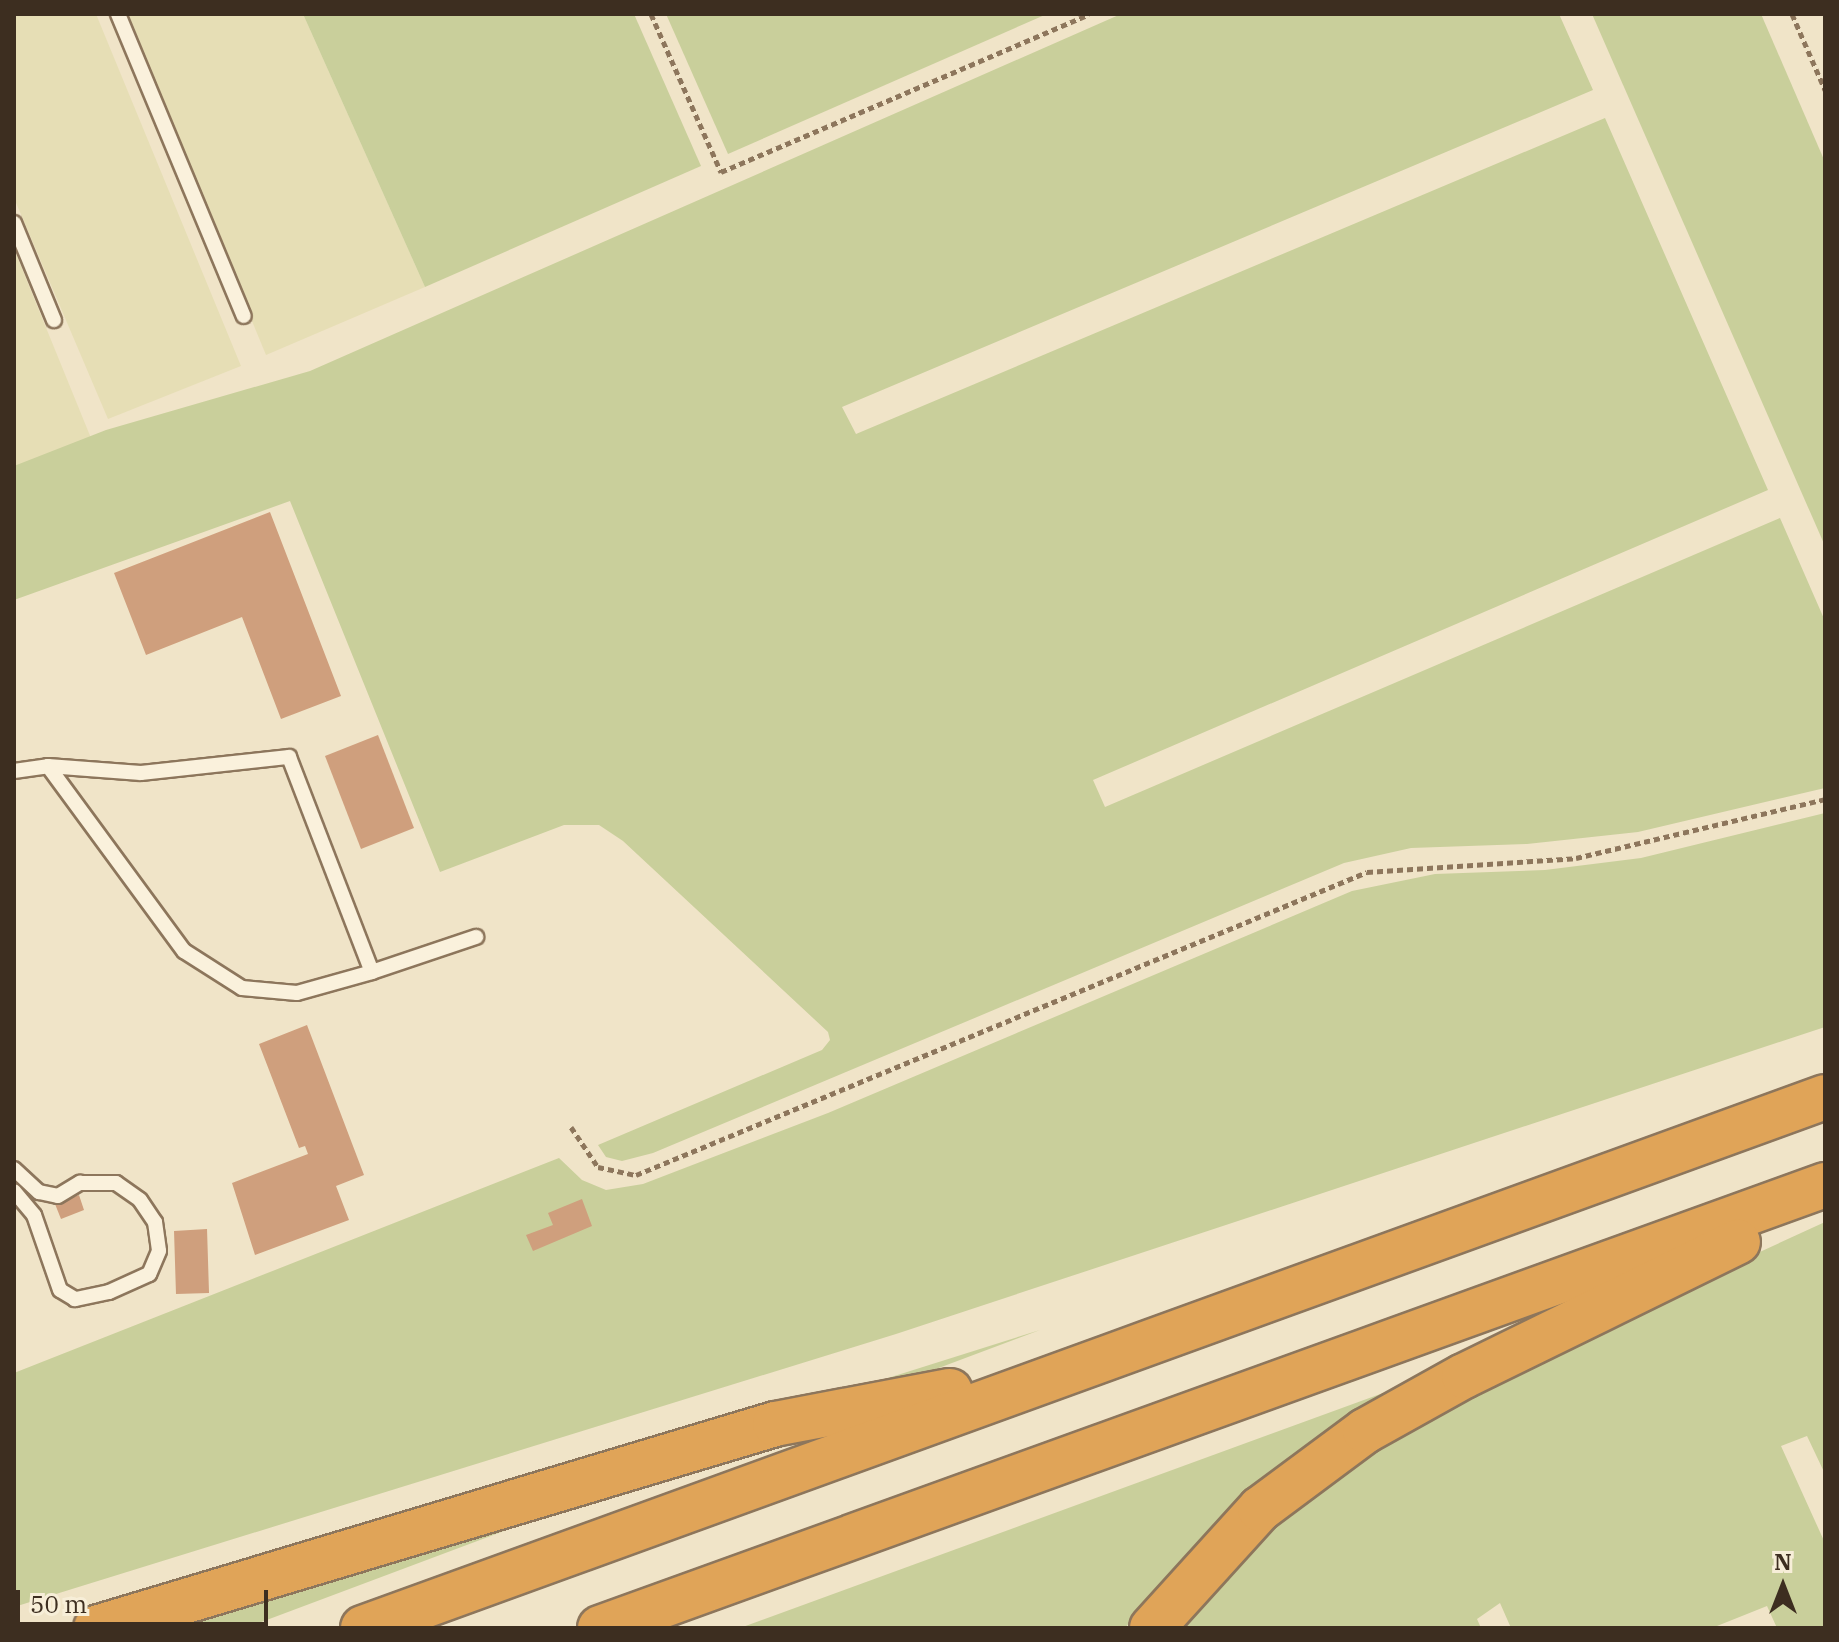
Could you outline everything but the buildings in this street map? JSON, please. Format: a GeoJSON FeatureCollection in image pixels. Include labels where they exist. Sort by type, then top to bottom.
{"type":"FeatureCollection","features":[{"type":"Feature","properties":{"kind":"highway"},"geometry":{"type":"LineString","coordinates":[[363,1628],[1825,1097]]}},
{"type":"Feature","properties":{"kind":"highway"},"geometry":{"type":"LineString","coordinates":[[600,1628],[1825,1185]]}},
{"type":"Feature","properties":{"kind":"highway"},"geometry":{"type":"LineString","coordinates":[[1152,1628],[1260,1509],[1365,1431],[1464,1376],[1825,1199]]}},
{"type":"Feature","properties":{"kind":"highway"},"geometry":{"type":"LineString","coordinates":[[96,1628],[775,1424],[1078,1367]]}},
{"type":"Feature","properties":{"kind":"lane"},"geometry":{"type":"LineString","coordinates":[[118,14],[244,316]]}},
{"type":"Feature","properties":{"kind":"lane"},"geometry":{"type":"LineString","coordinates":[[14,223],[54,320]]}},
{"type":"Feature","properties":{"kind":"lane"},"geometry":{"type":"LineString","coordinates":[[14,771],[48,766],[141,773],[289,757],[372,972]]}},
{"type":"Feature","properties":{"kind":"lane"},"geometry":{"type":"LineString","coordinates":[[48,766],[184,951],[242,988],[297,993],[476,937]]}},
{"type":"Feature","properties":{"kind":"lane"},"geometry":{"type":"LineString","coordinates":[[14,1169],[39,1192],[58,1196],[80,1183],[116,1183],[140,1200],[155,1222],[159,1251],[149,1274],[109,1292],[75,1299],[60,1290],[34,1215],[14,1191]]}},
{"type":"Feature","properties":{"kind":"path"},"geometry":{"type":"LineString","coordinates":[[651,14],[721,172],[1089,14]]}},
{"type":"Feature","properties":{"kind":"path"},"geometry":{"type":"LineString","coordinates":[[1792,14],[1825,90]]}},
{"type":"Feature","properties":{"kind":"path"},"geometry":{"type":"LineString","coordinates":[[571,1127],[598,1167],[636,1175],[1367,872],[1576,858],[1825,799]]}},
{"type":"Feature","properties":{"kind":"shaded area"},"geometry":{"type":"Polygon","coordinates":[[[14,14],[96,14],[241,366],[108,419],[14,198],[14,14]]]}},
{"type":"Feature","properties":{"kind":"shaded area"},"geometry":{"type":"Polygon","coordinates":[[[125,14],[303,14],[425,287],[266,355],[125,14]]]}},
{"type":"Feature","properties":{"kind":"shaded area"},"geometry":{"type":"Polygon","coordinates":[[[14,249],[93,443],[14,471],[14,249]]]}},
{"type":"Feature","properties":{"kind":"green space"},"geometry":{"type":"Polygon","coordinates":[[[303,14],[634,14],[701,166],[425,287],[303,14]]]}},
{"type":"Feature","properties":{"kind":"green space"},"geometry":{"type":"Polygon","coordinates":[[[666,14],[1047,14],[728,154],[666,14]]]}},
{"type":"Feature","properties":{"kind":"green space"},"geometry":{"type":"Polygon","coordinates":[[[1121,14],[1559,14],[1593,90],[842,407],[856,434],[1605,118],[1768,490],[1093,780],[1105,807],[1780,518],[1825,621],[1825,788],[1638,832],[1527,844],[1411,848],[1344,863],[653,1153],[622,1161],[606,1157],[598,1145],[822,1050],[830,1040],[828,1032],[623,841],[599,825],[564,825],[440,872],[290,501],[14,600],[14,466],[106,430],[310,371],[1121,14]]]}},
{"type":"Feature","properties":{"kind":"green space"},"geometry":{"type":"Polygon","coordinates":[[[1592,14],[1761,14],[1825,162],[1825,546],[1592,14]]]}},
{"type":"Feature","properties":{"kind":"green space"},"geometry":{"type":"Polygon","coordinates":[[[1825,813],[1825,1027],[896,1334],[14,1607],[14,1373],[559,1158],[582,1180],[606,1190],[643,1184],[828,1113],[1352,891],[1435,874],[1545,870],[1641,858],[1825,813]]]}},
{"type":"Feature","properties":{"kind":"green space"},"geometry":{"type":"Polygon","coordinates":[[[1825,1222],[1825,1474],[1807,1436],[1781,1446],[1825,1543],[1825,1628],[1777,1628],[1767,1606],[1712,1628],[1511,1628],[1500,1603],[1477,1619],[1481,1628],[1171,1628],[1262,1536],[1364,1451],[1592,1329],[1825,1222]]]}},
{"type":"Feature","properties":{"kind":"green space"},"geometry":{"type":"Polygon","coordinates":[[[1040,1330],[245,1628],[96,1628],[1040,1330]]]}},
{"type":"Feature","properties":{"kind":"green space"},"geometry":{"type":"Polygon","coordinates":[[[1405,1385],[1237,1508],[1192,1550],[1125,1628],[740,1628],[1405,1385]]]}}]}
